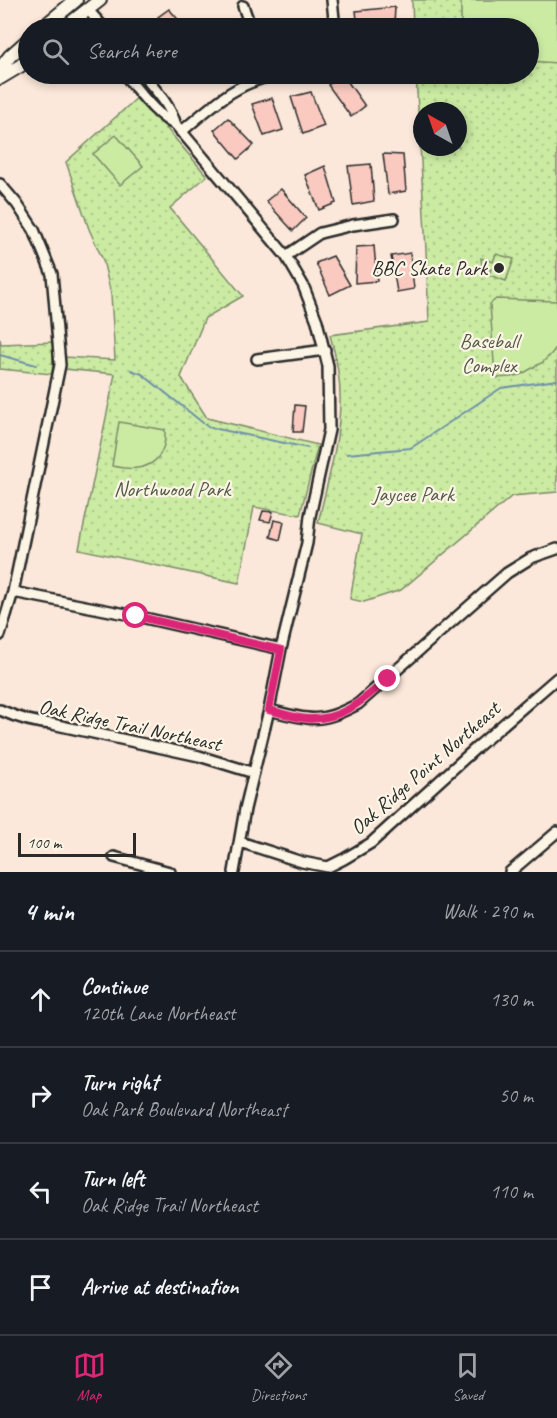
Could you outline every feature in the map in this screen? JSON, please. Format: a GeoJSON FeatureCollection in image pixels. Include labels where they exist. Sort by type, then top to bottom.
{"type":"FeatureCollection","features":[{"type":"Feature","properties":{"kind":"street"},"geometry":{"type":"LineString","coordinates":[[50,18],[62,4],[77,0],[95,18]]}},
{"type":"Feature","properties":{"kind":"street"},"geometry":{"type":"LineString","coordinates":[[62,4],[76,18],[100,0]]}},
{"type":"Feature","properties":{"kind":"street"},"geometry":{"type":"LineString","coordinates":[[332,0],[334,18]]}},
{"type":"Feature","properties":{"kind":"street"},"geometry":{"type":"LineString","coordinates":[[243,6],[247,18]]}},
{"type":"Feature","properties":{"kind":"street"},"geometry":{"type":"LineString","coordinates":[[0,69],[18,49]]}},
{"type":"Feature","properties":{"kind":"street"},"geometry":{"type":"LineString","coordinates":[[0,78],[18,67]]}},
{"type":"Feature","properties":{"kind":"street"},"geometry":{"type":"LineString","coordinates":[[133,84],[151,105],[178,129],[286,256],[303,285],[317,321],[328,366],[329,430],[310,516],[307,543],[245,809],[234,872]]}},
{"type":"Feature","properties":{"kind":"street"},"geometry":{"type":"LineString","coordinates":[[151,84],[161,95],[178,129]]}},
{"type":"Feature","properties":{"kind":"street"},"geometry":{"type":"LineString","coordinates":[[178,129],[226,94],[246,84]]}},
{"type":"Feature","properties":{"kind":"street"},"geometry":{"type":"LineString","coordinates":[[0,184],[34,230],[52,274],[60,365],[13,592],[0,635]]}},
{"type":"Feature","properties":{"kind":"street"},"geometry":{"type":"LineString","coordinates":[[286,256],[320,233],[394,219]]}},
{"type":"Feature","properties":{"kind":"street"},"geometry":{"type":"LineString","coordinates":[[258,359],[325,350]]}},
{"type":"Feature","properties":{"kind":"street"},"geometry":{"type":"LineString","coordinates":[[269,710],[309,719],[324,718],[358,705],[507,573],[531,558],[557,549]]}},
{"type":"Feature","properties":{"kind":"street"},"geometry":{"type":"LineString","coordinates":[[13,592],[136,616],[281,650]]}},
{"type":"Feature","properties":{"kind":"street","name":"Oak Ridge Point Northeast"},"geometry":{"type":"LineString","coordinates":[[240,842],[302,862],[327,867],[344,859],[370,843],[557,678]]}},
{"type":"Feature","properties":{"kind":"street","name":"Oak Ridge Trail Northeast"},"geometry":{"type":"LineString","coordinates":[[0,710],[35,723],[52,724],[199,756],[254,773]]}},
{"type":"Feature","properties":{"kind":"street"},"geometry":{"type":"LineString","coordinates":[[510,872],[557,832]]}},
{"type":"Feature","properties":{"kind":"street"},"geometry":{"type":"LineString","coordinates":[[114,857],[170,872]]}},
{"type":"Feature","properties":{"kind":"green space","name":"Baseball Complex"},"geometry":{"type":"Polygon","coordinates":[[[412,0],[557,0],[557,492],[512,496],[401,590],[364,602],[350,599],[362,534],[318,523],[332,464],[339,419],[339,378],[330,335],[429,322],[421,156],[467,156],[467,102],[418,102],[417,84],[539,84],[539,18],[413,18],[412,0]]]}},
{"type":"Feature","properties":{"kind":"green space"},"geometry":{"type":"Polygon","coordinates":[[[461,0],[557,0],[557,63],[539,62],[539,18],[461,18],[461,0]]]}},
{"type":"Feature","properties":{"kind":"green space","name":"Northwood Park"},"geometry":{"type":"Polygon","coordinates":[[[139,96],[207,176],[170,208],[243,296],[205,318],[181,377],[207,418],[318,445],[300,515],[254,507],[239,583],[79,549],[115,374],[64,369],[64,357],[115,360],[111,294],[103,260],[89,229],[66,162],[139,96]]]}},
{"type":"Feature","properties":{"kind":"green space"},"geometry":{"type":"Polygon","coordinates":[[[116,135],[143,166],[120,185],[93,154],[116,135]]]}},
{"type":"Feature","properties":{"kind":"green space","name":"BBC Skate Park"},"geometry":{"type":"Polygon","coordinates":[[[496,254],[514,259],[506,281],[489,275],[491,269],[482,267],[481,258],[493,262],[496,254]]]}},
{"type":"Feature","properties":{"kind":"green space"},"geometry":{"type":"Polygon","coordinates":[[[496,299],[557,301],[557,346],[543,362],[522,374],[511,377],[495,378],[490,304],[496,299]]]}},
{"type":"Feature","properties":{"kind":"green space"},"geometry":{"type":"Polygon","coordinates":[[[0,339],[1,344],[54,342],[52,374],[0,369],[0,339]]]}},
{"type":"Feature","properties":{"kind":"green space"},"geometry":{"type":"Polygon","coordinates":[[[119,422],[165,430],[164,445],[156,460],[144,467],[112,466],[119,422]]]}},
{"type":"Feature","properties":{"kind":"building"},"geometry":{"type":"Polygon","coordinates":[[[395,7],[394,18],[357,18],[356,11],[395,7]]]}},
{"type":"Feature","properties":{"kind":"building"},"geometry":{"type":"Polygon","coordinates":[[[169,9],[177,18],[159,18],[169,9]]]}},
{"type":"Feature","properties":{"kind":"building"},"geometry":{"type":"Polygon","coordinates":[[[349,84],[365,106],[351,117],[328,85],[349,84]]]}},
{"type":"Feature","properties":{"kind":"building"},"geometry":{"type":"Polygon","coordinates":[[[311,92],[324,126],[303,134],[291,97],[311,92]]]}},
{"type":"Feature","properties":{"kind":"building"},"geometry":{"type":"Polygon","coordinates":[[[272,98],[283,130],[264,136],[252,104],[272,98]]]}},
{"type":"Feature","properties":{"kind":"building"},"geometry":{"type":"Polygon","coordinates":[[[228,118],[254,145],[238,159],[214,130],[228,118]]]}},
{"type":"Feature","properties":{"kind":"building"},"geometry":{"type":"Polygon","coordinates":[[[383,154],[403,155],[406,191],[388,194],[383,154]]]}},
{"type":"Feature","properties":{"kind":"building"},"geometry":{"type":"Polygon","coordinates":[[[371,164],[374,201],[353,205],[348,166],[371,164]]]}},
{"type":"Feature","properties":{"kind":"building"},"geometry":{"type":"Polygon","coordinates":[[[325,166],[336,203],[319,210],[305,175],[325,166]]]}},
{"type":"Feature","properties":{"kind":"building"},"geometry":{"type":"Polygon","coordinates":[[[281,189],[306,218],[293,231],[266,201],[281,189]]]}},
{"type":"Feature","properties":{"kind":"building"},"geometry":{"type":"Polygon","coordinates":[[[374,246],[377,281],[355,283],[356,247],[374,246]]]}},
{"type":"Feature","properties":{"kind":"building"},"geometry":{"type":"Polygon","coordinates":[[[410,253],[414,289],[397,292],[391,256],[410,253]]]}},
{"type":"Feature","properties":{"kind":"building"},"geometry":{"type":"Polygon","coordinates":[[[333,256],[350,285],[330,295],[316,263],[333,256]]]}},
{"type":"Feature","properties":{"kind":"building"},"geometry":{"type":"Polygon","coordinates":[[[295,405],[305,406],[302,432],[293,432],[295,405]]]}},
{"type":"Feature","properties":{"kind":"building"},"geometry":{"type":"Polygon","coordinates":[[[263,511],[273,512],[270,522],[260,520],[263,511]]]}},
{"type":"Feature","properties":{"kind":"building"},"geometry":{"type":"Polygon","coordinates":[[[274,520],[284,522],[280,540],[270,537],[274,520]]]}},
{"type":"Feature","properties":{"kind":"waterway"},"geometry":{"type":"LineString","coordinates":[[0,355],[36,365]]}},
{"type":"Feature","properties":{"kind":"waterway"},"geometry":{"type":"LineString","coordinates":[[131,370],[142,374],[208,427],[308,448]]}},
{"type":"Feature","properties":{"kind":"waterway"},"geometry":{"type":"LineString","coordinates":[[347,454],[411,448],[501,388],[557,380]]}},
{"type":"Feature","properties":{"kind":"place","name":"BBC Skate Park"},"geometry":{"type":"Point","coordinates":[499,268]}},
{"type":"Feature","properties":{"kind":"route"},"geometry":{"type":"LineString","coordinates":[[136,616],[281,650],[269,710],[309,719],[324,718],[358,705],[388,679]]}},
{"type":"Feature","properties":{"kind":"park label","name":"Jaycee Park"},"geometry":{"type":"Point","coordinates":[413,494]}}]}
